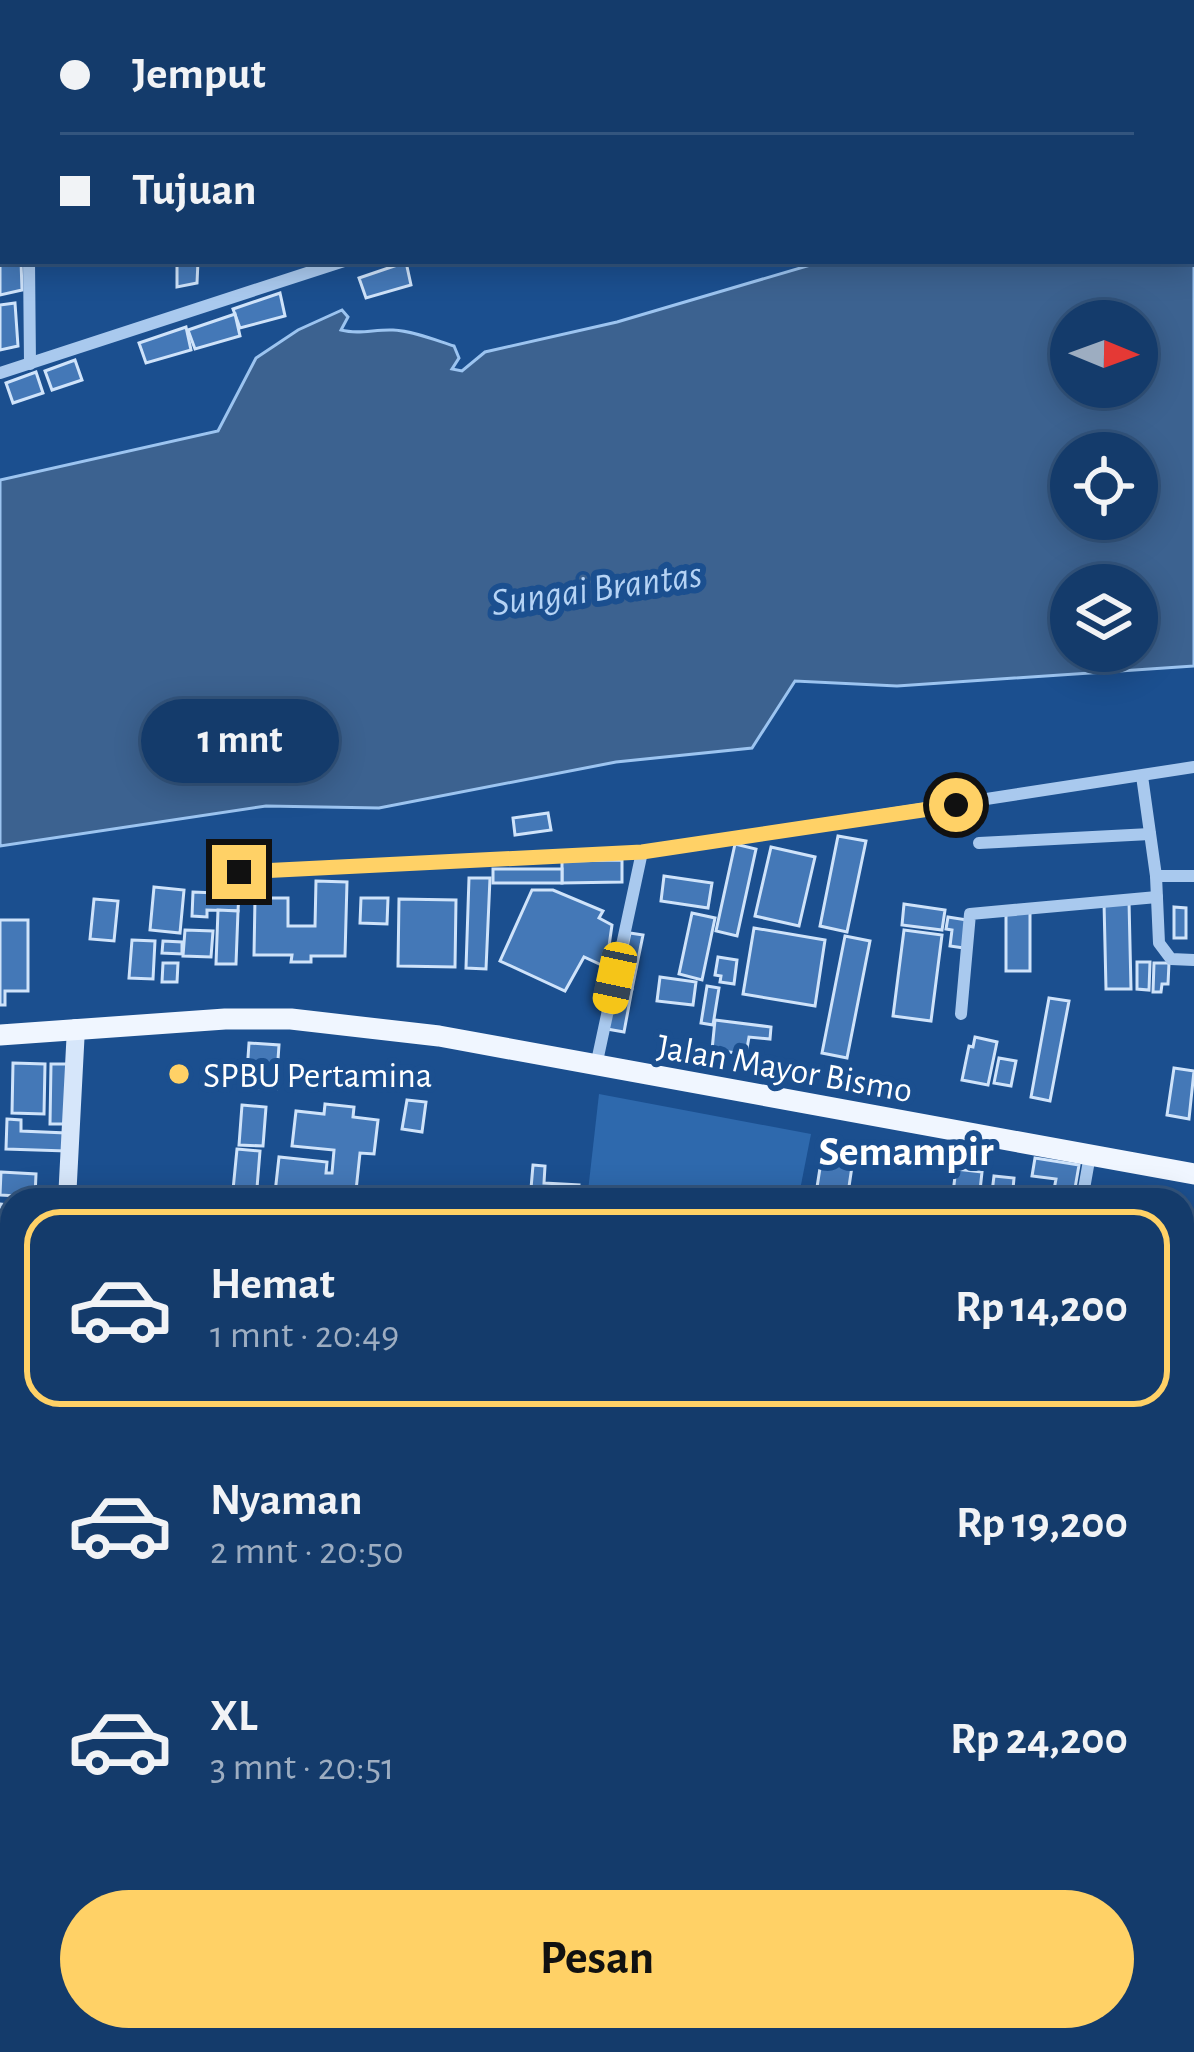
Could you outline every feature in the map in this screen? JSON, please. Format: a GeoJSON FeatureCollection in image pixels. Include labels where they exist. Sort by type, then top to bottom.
{"type":"FeatureCollection","features":[{"type":"Feature","properties":{"kind":"main road","name":"Jalan Mayor Bismo"},"geometry":{"type":"LineString","coordinates":[[0,1035],[291,1019],[439,1036],[1194,1174]]}},
{"type":"Feature","properties":{"kind":"street"},"geometry":{"type":"LineString","coordinates":[[29,264],[30,364]]}},
{"type":"Feature","properties":{"kind":"street"},"geometry":{"type":"LineString","coordinates":[[0,373],[335,264]]}},
{"type":"Feature","properties":{"kind":"street"},"geometry":{"type":"LineString","coordinates":[[239,872],[642,852],[1194,767]]}},
{"type":"Feature","properties":{"kind":"street"},"geometry":{"type":"LineString","coordinates":[[1142,776],[1156,876],[1159,943],[1171,959],[1194,960]]}},
{"type":"Feature","properties":{"kind":"street"},"geometry":{"type":"LineString","coordinates":[[979,843],[1150,834]]}},
{"type":"Feature","properties":{"kind":"street"},"geometry":{"type":"LineString","coordinates":[[596,1067],[642,852]]}},
{"type":"Feature","properties":{"kind":"street"},"geometry":{"type":"LineString","coordinates":[[1156,876],[1194,876]]}},
{"type":"Feature","properties":{"kind":"street"},"geometry":{"type":"LineString","coordinates":[[961,1014],[970,914],[1156,897]]}},
{"type":"Feature","properties":{"kind":"street"},"geometry":{"type":"LineString","coordinates":[[68,1188],[76,1028]]}},
{"type":"Feature","properties":{"kind":"street"},"geometry":{"type":"LineString","coordinates":[[1084,1188],[1090,1155]]}},
{"type":"Feature","properties":{"kind":"shaded area"},"geometry":{"type":"Polygon","coordinates":[[[599,1094],[811,1134],[800,1188],[588,1188],[599,1094]]]}},
{"type":"Feature","properties":{"kind":"water","name":"Sungai Brantas"},"geometry":{"type":"Polygon","coordinates":[[[814,264],[1194,264],[1194,666],[1158,668],[1158,564],[1050,564],[1050,672],[1105,672],[897,686],[795,681],[752,748],[616,762],[379,808],[266,806],[0,846],[0,480],[218,431],[256,358],[298,330],[342,310],[348,317],[341,330],[401,331],[454,346],[459,358],[452,369],[462,371],[485,352],[617,322],[814,264]]]}},
{"type":"Feature","properties":{"kind":"building"},"geometry":{"type":"Polygon","coordinates":[[[0,264],[21,264],[22,290],[0,295],[0,264]]]}},
{"type":"Feature","properties":{"kind":"building"},"geometry":{"type":"Polygon","coordinates":[[[177,264],[198,264],[197,283],[177,287],[177,264]]]}},
{"type":"Feature","properties":{"kind":"building"},"geometry":{"type":"Polygon","coordinates":[[[406,264],[411,285],[366,298],[359,278],[406,264]]]}},
{"type":"Feature","properties":{"kind":"building"},"geometry":{"type":"Polygon","coordinates":[[[280,293],[285,316],[240,328],[233,309],[280,293]]]}},
{"type":"Feature","properties":{"kind":"building"},"geometry":{"type":"Polygon","coordinates":[[[15,303],[18,346],[0,350],[0,305],[15,303]]]}},
{"type":"Feature","properties":{"kind":"building"},"geometry":{"type":"Polygon","coordinates":[[[235,314],[240,336],[195,349],[188,330],[235,314]]]}},
{"type":"Feature","properties":{"kind":"building"},"geometry":{"type":"Polygon","coordinates":[[[186,327],[191,350],[146,363],[139,343],[186,327]]]}},
{"type":"Feature","properties":{"kind":"building"},"geometry":{"type":"Polygon","coordinates":[[[75,360],[82,380],[52,390],[45,371],[75,360]]]}},
{"type":"Feature","properties":{"kind":"building"},"geometry":{"type":"Polygon","coordinates":[[[36,372],[43,393],[13,403],[6,383],[36,372]]]}},
{"type":"Feature","properties":{"kind":"building"},"geometry":{"type":"Polygon","coordinates":[[[548,813],[551,830],[515,835],[513,818],[548,813]]]}},
{"type":"Feature","properties":{"kind":"building"},"geometry":{"type":"Polygon","coordinates":[[[838,836],[866,841],[847,932],[820,926],[838,836]]]}},
{"type":"Feature","properties":{"kind":"building"},"geometry":{"type":"Polygon","coordinates":[[[735,844],[756,849],[737,936],[716,931],[735,844]]]}},
{"type":"Feature","properties":{"kind":"building"},"geometry":{"type":"Polygon","coordinates":[[[771,847],[815,857],[799,926],[755,916],[771,847]]]}},
{"type":"Feature","properties":{"kind":"building"},"geometry":{"type":"Polygon","coordinates":[[[622,860],[622,882],[562,883],[562,861],[622,860]]]}},
{"type":"Feature","properties":{"kind":"building"},"geometry":{"type":"Polygon","coordinates":[[[493,869],[562,869],[562,883],[493,883],[493,869]]]}},
{"type":"Feature","properties":{"kind":"building"},"geometry":{"type":"Polygon","coordinates":[[[664,876],[712,883],[708,908],[661,901],[664,876]]]}},
{"type":"Feature","properties":{"kind":"building"},"geometry":{"type":"Polygon","coordinates":[[[469,878],[490,878],[486,969],[466,968],[469,878]]]}},
{"type":"Feature","properties":{"kind":"building"},"geometry":{"type":"Polygon","coordinates":[[[316,881],[347,882],[345,956],[311,956],[311,962],[291,962],[292,955],[254,955],[255,898],[288,898],[288,926],[315,926],[316,881]]]}},
{"type":"Feature","properties":{"kind":"building"},"geometry":{"type":"Polygon","coordinates":[[[154,887],[184,890],[180,933],[150,930],[154,887]]]}},
{"type":"Feature","properties":{"kind":"building"},"geometry":{"type":"Polygon","coordinates":[[[532,890],[553,890],[603,911],[599,918],[612,925],[606,967],[584,957],[565,991],[500,961],[532,890]]]}},
{"type":"Feature","properties":{"kind":"building"},"geometry":{"type":"Polygon","coordinates":[[[193,892],[239,894],[238,911],[207,910],[207,917],[192,916],[193,892]]]}},
{"type":"Feature","properties":{"kind":"building"},"geometry":{"type":"Polygon","coordinates":[[[361,898],[388,898],[387,924],[360,923],[361,898]]]}},
{"type":"Feature","properties":{"kind":"building"},"geometry":{"type":"Polygon","coordinates":[[[94,899],[118,901],[114,941],[90,939],[94,899]]]}},
{"type":"Feature","properties":{"kind":"building"},"geometry":{"type":"Polygon","coordinates":[[[399,899],[456,900],[455,967],[398,966],[399,899]]]}},
{"type":"Feature","properties":{"kind":"building"},"geometry":{"type":"Polygon","coordinates":[[[1129,901],[1131,989],[1106,989],[1104,902],[1129,901]]]}},
{"type":"Feature","properties":{"kind":"building"},"geometry":{"type":"Polygon","coordinates":[[[904,904],[945,910],[942,930],[902,925],[904,904]]]}},
{"type":"Feature","properties":{"kind":"building"},"geometry":{"type":"Polygon","coordinates":[[[1174,907],[1186,908],[1186,938],[1174,938],[1174,907]]]}},
{"type":"Feature","properties":{"kind":"building"},"geometry":{"type":"Polygon","coordinates":[[[1006,909],[1030,909],[1030,971],[1006,971],[1006,909]]]}},
{"type":"Feature","properties":{"kind":"building"},"geometry":{"type":"Polygon","coordinates":[[[218,910],[238,911],[236,964],[216,964],[218,910]]]}},
{"type":"Feature","properties":{"kind":"building"},"geometry":{"type":"Polygon","coordinates":[[[692,913],[715,918],[702,980],[679,974],[692,913]]]}},
{"type":"Feature","properties":{"kind":"building"},"geometry":{"type":"Polygon","coordinates":[[[948,917],[967,920],[964,948],[950,946],[948,917]]]}},
{"type":"Feature","properties":{"kind":"building"},"geometry":{"type":"Polygon","coordinates":[[[0,920],[28,920],[28,991],[5,991],[5,1005],[0,1005],[0,920]]]}},
{"type":"Feature","properties":{"kind":"building"},"geometry":{"type":"Polygon","coordinates":[[[754,928],[825,940],[815,1006],[743,994],[754,928]]]}},
{"type":"Feature","properties":{"kind":"building"},"geometry":{"type":"Polygon","coordinates":[[[185,930],[213,931],[211,957],[183,956],[185,930]]]}},
{"type":"Feature","properties":{"kind":"building"},"geometry":{"type":"Polygon","coordinates":[[[904,930],[942,935],[931,1021],[893,1016],[904,930]]]}},
{"type":"Feature","properties":{"kind":"building"},"geometry":{"type":"Polygon","coordinates":[[[630,933],[643,935],[632,989],[619,986],[630,933]]]}},
{"type":"Feature","properties":{"kind":"building"},"geometry":{"type":"Polygon","coordinates":[[[845,936],[870,941],[847,1058],[822,1053],[845,936]]]}},
{"type":"Feature","properties":{"kind":"building"},"geometry":{"type":"Polygon","coordinates":[[[132,940],[155,941],[153,979],[129,978],[132,940]]]}},
{"type":"Feature","properties":{"kind":"building"},"geometry":{"type":"Polygon","coordinates":[[[163,941],[182,942],[182,954],[162,953],[163,941]]]}},
{"type":"Feature","properties":{"kind":"building"},"geometry":{"type":"Polygon","coordinates":[[[718,957],[737,960],[734,984],[720,982],[721,976],[715,975],[718,957]]]}},
{"type":"Feature","properties":{"kind":"building"},"geometry":{"type":"Polygon","coordinates":[[[1137,962],[1150,962],[1149,990],[1137,989],[1137,962]]]}},
{"type":"Feature","properties":{"kind":"building"},"geometry":{"type":"Polygon","coordinates":[[[163,963],[178,963],[177,982],[162,982],[163,963]]]}},
{"type":"Feature","properties":{"kind":"building"},"geometry":{"type":"Polygon","coordinates":[[[1154,963],[1169,963],[1168,984],[1162,984],[1161,992],[1153,992],[1154,963]]]}},
{"type":"Feature","properties":{"kind":"building"},"geometry":{"type":"Polygon","coordinates":[[[660,977],[696,982],[693,1005],[657,1001],[660,977]]]}},
{"type":"Feature","properties":{"kind":"building"},"geometry":{"type":"Polygon","coordinates":[[[615,986],[632,989],[624,1032],[607,1029],[615,986]]]}},
{"type":"Feature","properties":{"kind":"building"},"geometry":{"type":"Polygon","coordinates":[[[707,986],[719,988],[713,1025],[701,1023],[707,986]]]}},
{"type":"Feature","properties":{"kind":"building"},"geometry":{"type":"Polygon","coordinates":[[[1049,998],[1069,1001],[1050,1101],[1031,1097],[1049,998]]]}},
{"type":"Feature","properties":{"kind":"building"},"geometry":{"type":"Polygon","coordinates":[[[715,1020],[771,1027],[770,1039],[749,1037],[746,1054],[712,1050],[715,1020]]]}},
{"type":"Feature","properties":{"kind":"building"},"geometry":{"type":"Polygon","coordinates":[[[975,1037],[997,1042],[988,1085],[962,1080],[975,1037]]]}},
{"type":"Feature","properties":{"kind":"building"},"geometry":{"type":"Polygon","coordinates":[[[249,1043],[279,1045],[276,1089],[246,1087],[249,1043]]]}},
{"type":"Feature","properties":{"kind":"building"},"geometry":{"type":"Polygon","coordinates":[[[999,1058],[1016,1061],[1011,1086],[994,1083],[999,1058]]]}},
{"type":"Feature","properties":{"kind":"building"},"geometry":{"type":"Polygon","coordinates":[[[13,1063],[45,1064],[44,1114],[12,1113],[13,1063]]]}},
{"type":"Feature","properties":{"kind":"building"},"geometry":{"type":"Polygon","coordinates":[[[51,1064],[69,1064],[67,1124],[50,1124],[51,1064]]]}},
{"type":"Feature","properties":{"kind":"building"},"geometry":{"type":"Polygon","coordinates":[[[1174,1068],[1194,1071],[1189,1119],[1167,1115],[1174,1068]]]}},
{"type":"Feature","properties":{"kind":"building"},"geometry":{"type":"Polygon","coordinates":[[[407,1100],[426,1102],[422,1132],[402,1129],[407,1100]]]}},
{"type":"Feature","properties":{"kind":"building"},"geometry":{"type":"Polygon","coordinates":[[[325,1104],[354,1107],[353,1117],[378,1120],[374,1154],[360,1153],[356,1188],[276,1188],[279,1157],[327,1162],[326,1173],[332,1173],[334,1150],[292,1146],[296,1111],[324,1114],[325,1104]]]}},
{"type":"Feature","properties":{"kind":"building"},"geometry":{"type":"Polygon","coordinates":[[[242,1105],[266,1107],[263,1146],[239,1145],[242,1105]]]}},
{"type":"Feature","properties":{"kind":"building"},"geometry":{"type":"Polygon","coordinates":[[[7,1119],[21,1120],[21,1131],[66,1133],[66,1151],[6,1149],[7,1119]]]}},
{"type":"Feature","properties":{"kind":"building"},"geometry":{"type":"Polygon","coordinates":[[[237,1149],[260,1151],[257,1188],[233,1188],[237,1149]]]}},
{"type":"Feature","properties":{"kind":"building"},"geometry":{"type":"Polygon","coordinates":[[[823,1149],[854,1153],[849,1188],[817,1188],[823,1149]]]}},
{"type":"Feature","properties":{"kind":"building"},"geometry":{"type":"Polygon","coordinates":[[[1035,1158],[1079,1165],[1075,1188],[1054,1188],[1056,1179],[1032,1176],[1035,1158]]]}},
{"type":"Feature","properties":{"kind":"building"},"geometry":{"type":"Polygon","coordinates":[[[533,1165],[545,1166],[544,1183],[579,1185],[579,1188],[531,1188],[533,1165]]]}},
{"type":"Feature","properties":{"kind":"building"},"geometry":{"type":"Polygon","coordinates":[[[956,1169],[982,1172],[980,1188],[954,1188],[956,1169]]]}},
{"type":"Feature","properties":{"kind":"building"},"geometry":{"type":"Polygon","coordinates":[[[1,1172],[36,1174],[35,1188],[0,1188],[1,1172]]]}},
{"type":"Feature","properties":{"kind":"building"},"geometry":{"type":"Polygon","coordinates":[[[994,1176],[1014,1178],[1013,1188],[992,1188],[994,1176]]]}},
{"type":"Feature","properties":{"kind":"place","name":"SPBU Pertamina"},"geometry":{"type":"Point","coordinates":[179,1074]}},
{"type":"Feature","properties":{"kind":"district","name":"Semampir"},"geometry":{"type":"Point","coordinates":[906,1150]}},
{"type":"Feature","properties":{"kind":"route"},"geometry":{"type":"LineString","coordinates":[[239,872],[642,852],[956,805]]}}]}
